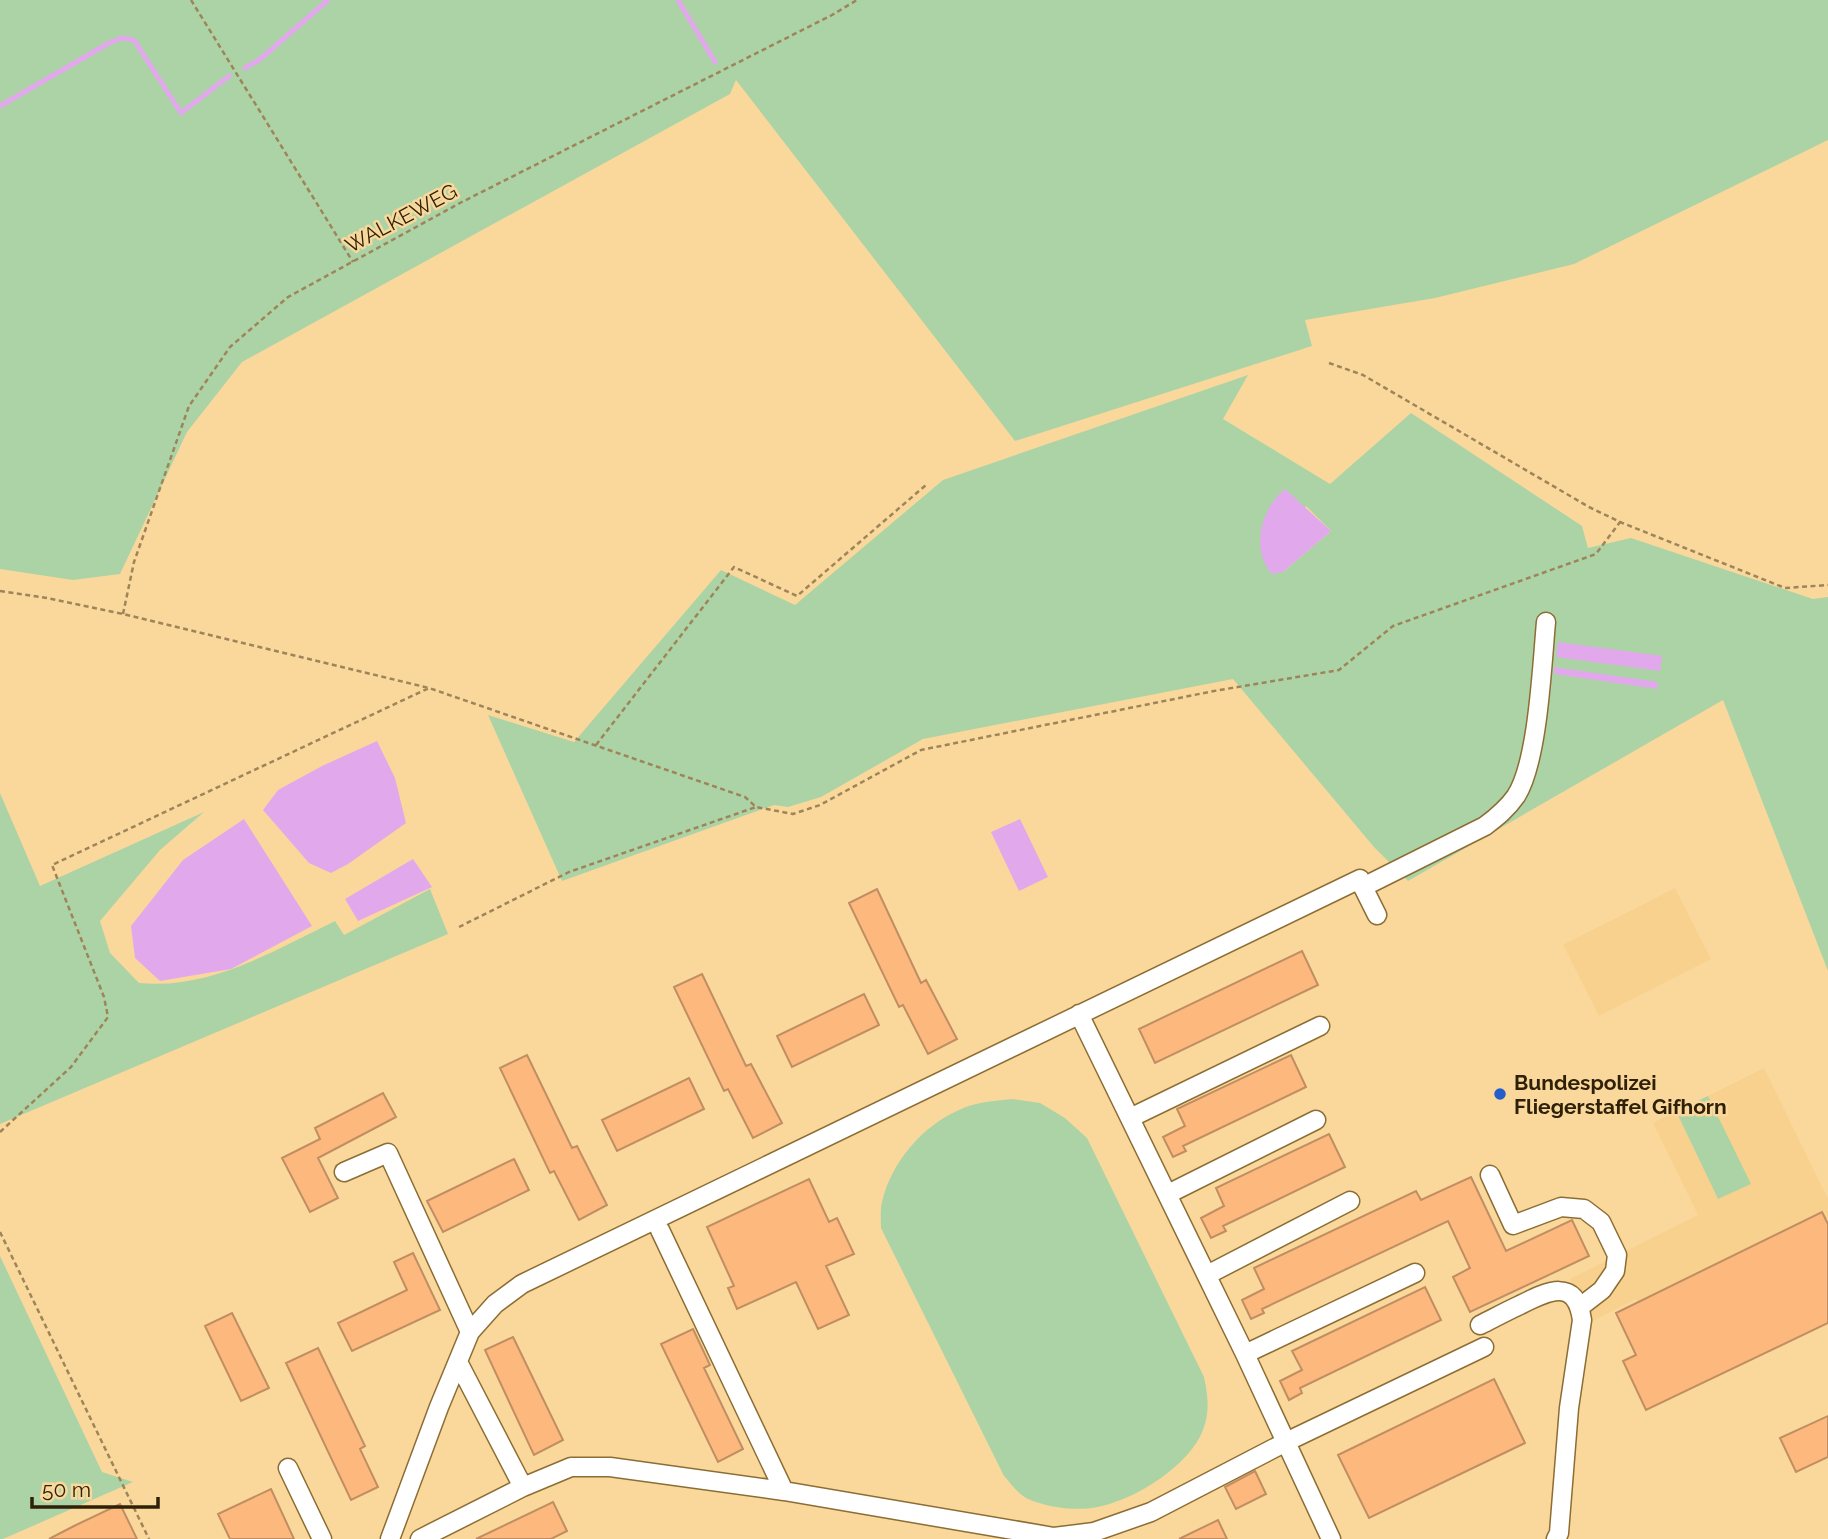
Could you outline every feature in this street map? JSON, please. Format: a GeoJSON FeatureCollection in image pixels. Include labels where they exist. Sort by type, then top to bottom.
{"type":"FeatureCollection","features":[{"type":"Feature","properties":{"kind":"lane"},"geometry":{"type":"LineString","coordinates":[[1363,887],[1485,826],[1503,813],[1517,794],[1530,754],[1546,622]]}},
{"type":"Feature","properties":{"kind":"lane"},"geometry":{"type":"LineString","coordinates":[[390,1539],[470,1332],[495,1304],[522,1284],[1360,879],[1377,915]]}},
{"type":"Feature","properties":{"kind":"lane"},"geometry":{"type":"LineString","coordinates":[[1079,1014],[1245,1353],[1331,1539]]}},
{"type":"Feature","properties":{"kind":"lane"},"geometry":{"type":"LineString","coordinates":[[1130,1118],[1320,1026]]}},
{"type":"Feature","properties":{"kind":"lane"},"geometry":{"type":"LineString","coordinates":[[1168,1194],[1316,1119]]}},
{"type":"Feature","properties":{"kind":"lane"},"geometry":{"type":"LineString","coordinates":[[344,1172],[388,1153],[470,1332]]}},
{"type":"Feature","properties":{"kind":"lane"},"geometry":{"type":"LineString","coordinates":[[1490,1175],[1513,1226],[1561,1207],[1584,1209],[1601,1222],[1617,1255],[1615,1271],[1602,1290],[1580,1307]]}},
{"type":"Feature","properties":{"kind":"lane"},"geometry":{"type":"LineString","coordinates":[[1207,1275],[1350,1201]]}},
{"type":"Feature","properties":{"kind":"lane"},"geometry":{"type":"LineString","coordinates":[[660,1230],[784,1491]]}},
{"type":"Feature","properties":{"kind":"lane"},"geometry":{"type":"LineString","coordinates":[[1245,1353],[1415,1273]]}},
{"type":"Feature","properties":{"kind":"lane"},"geometry":{"type":"LineString","coordinates":[[1480,1325],[1548,1291],[1563,1290],[1574,1297],[1580,1307],[1582,1320],[1569,1408],[1559,1533],[1556,1539]]}},
{"type":"Feature","properties":{"kind":"lane"},"geometry":{"type":"LineString","coordinates":[[420,1539],[523,1487],[571,1467],[610,1467],[784,1491],[1054,1537],[1094,1532],[1151,1512],[1286,1442],[1484,1348]]}},
{"type":"Feature","properties":{"kind":"lane"},"geometry":{"type":"LineString","coordinates":[[458,1362],[523,1487]]}},
{"type":"Feature","properties":{"kind":"lane"},"geometry":{"type":"LineString","coordinates":[[288,1468],[323,1539]]}},
{"type":"Feature","properties":{"kind":"path"},"geometry":{"type":"LineString","coordinates":[[191,0],[353,262]]}},
{"type":"Feature","properties":{"kind":"path","name":"WALKEWEG"},"geometry":{"type":"LineString","coordinates":[[123,614],[134,562],[189,406],[230,347],[288,297],[460,203],[857,0]]}},
{"type":"Feature","properties":{"kind":"path"},"geometry":{"type":"LineString","coordinates":[[1329,363],[1363,375],[1589,507],[1620,522],[1785,588],[1828,584]]}},
{"type":"Feature","properties":{"kind":"path"},"geometry":{"type":"LineString","coordinates":[[595,747],[734,567],[797,596],[926,485]]}},
{"type":"Feature","properties":{"kind":"path"},"geometry":{"type":"LineString","coordinates":[[0,592],[123,614],[429,688],[744,797],[756,807],[793,814],[820,805],[921,750],[1214,691],[1339,670],[1393,626],[1596,554],[1620,522]]}},
{"type":"Feature","properties":{"kind":"path"},"geometry":{"type":"LineString","coordinates":[[0,1132],[71,1067],[108,1017],[104,998],[52,865],[429,688]]}},
{"type":"Feature","properties":{"kind":"path"},"geometry":{"type":"LineString","coordinates":[[459,927],[569,872],[756,807]]}},
{"type":"Feature","properties":{"kind":"path"},"geometry":{"type":"LineString","coordinates":[[0,1232],[149,1539]]}},
{"type":"Feature","properties":{"kind":"shaded area"},"geometry":{"type":"Polygon","coordinates":[[[1285,489],[1331,531],[1283,572],[1272,574],[1261,553],[1261,530],[1270,507],[1285,489]]]}},
{"type":"Feature","properties":{"kind":"shaded area"},"geometry":{"type":"Polygon","coordinates":[[[1558,642],[1662,656],[1660,671],[1556,657],[1558,642]]]}},
{"type":"Feature","properties":{"kind":"shaded area"},"geometry":{"type":"Polygon","coordinates":[[[1554,667],[1658,682],[1657,689],[1554,674],[1554,667]]]}},
{"type":"Feature","properties":{"kind":"shaded area"},"geometry":{"type":"Polygon","coordinates":[[[377,741],[395,778],[406,823],[331,873],[309,863],[263,810],[278,790],[377,741]]]}},
{"type":"Feature","properties":{"kind":"shaded area"},"geometry":{"type":"Polygon","coordinates":[[[244,819],[312,926],[231,969],[160,981],[135,958],[131,926],[183,860],[244,819]]]}},
{"type":"Feature","properties":{"kind":"shaded area"},"geometry":{"type":"Polygon","coordinates":[[[1020,819],[1048,877],[1019,891],[991,832],[1020,819]]]}},
{"type":"Feature","properties":{"kind":"shaded area"},"geometry":{"type":"Polygon","coordinates":[[[413,859],[432,887],[358,921],[345,899],[413,859]]]}},
{"type":"Feature","properties":{"kind":"shaded area"},"geometry":{"type":"Polygon","coordinates":[[[1675,888],[1711,959],[1599,1016],[1563,945],[1675,888]]]}},
{"type":"Feature","properties":{"kind":"shaded area"},"geometry":{"type":"Polygon","coordinates":[[[1764,1068],[1828,1199],[1828,1218],[1822,1213],[1638,1303],[1636,1299],[1591,1322],[1570,1279],[1698,1215],[1653,1123],[1676,1111],[1718,1199],[1750,1184],[1708,1096],[1764,1068]]]}},
{"type":"Feature","properties":{"kind":"green space"},"geometry":{"type":"Polygon","coordinates":[[[0,0],[1828,0],[1828,140],[1574,264],[1435,298],[1305,320],[1312,346],[1015,441],[736,80],[730,94],[242,362],[187,432],[120,574],[73,580],[0,569],[0,0]]]}},
{"type":"Feature","properties":{"kind":"green space"},"geometry":{"type":"Polygon","coordinates":[[[1248,375],[1223,419],[1330,484],[1411,413],[1582,526],[1588,548],[1631,538],[1813,599],[1828,597],[1828,971],[1723,700],[1408,881],[1374,847],[1233,679],[923,739],[821,797],[788,807],[774,805],[562,881],[488,715],[574,742],[721,570],[795,605],[943,480],[1248,375]],[[1306,506],[1283,572],[1331,531],[1306,506]]]}},
{"type":"Feature","properties":{"kind":"green space"},"geometry":{"type":"Polygon","coordinates":[[[0,793],[40,886],[204,812],[160,850],[100,921],[110,953],[139,983],[165,984],[216,974],[264,956],[335,921],[344,935],[430,889],[448,934],[0,1124],[0,793]]]}},
{"type":"Feature","properties":{"kind":"green space"},"geometry":{"type":"Polygon","coordinates":[[[1708,1096],[1751,1184],[1718,1199],[1676,1111],[1708,1096]]]}},
{"type":"Feature","properties":{"kind":"green space"},"geometry":{"type":"Polygon","coordinates":[[[1012,1099],[1040,1103],[1065,1118],[1087,1138],[1204,1377],[1207,1417],[1203,1430],[1187,1456],[1146,1488],[1116,1502],[1093,1508],[1055,1507],[1036,1502],[1021,1495],[1004,1476],[881,1228],[881,1205],[886,1188],[901,1160],[921,1136],[945,1117],[965,1107],[1012,1099]]]}},
{"type":"Feature","properties":{"kind":"green space"},"geometry":{"type":"Polygon","coordinates":[[[0,1256],[102,1472],[133,1482],[3,1539],[0,1539],[0,1256]]]}},
{"type":"Feature","properties":{"kind":"building"},"geometry":{"type":"Polygon","coordinates":[[[877,889],[921,983],[926,980],[957,1039],[928,1054],[903,1005],[899,1007],[849,903],[877,889]]]}},
{"type":"Feature","properties":{"kind":"building"},"geometry":{"type":"Polygon","coordinates":[[[1302,951],[1318,985],[1155,1063],[1139,1029],[1302,951]]]}},
{"type":"Feature","properties":{"kind":"building"},"geometry":{"type":"Polygon","coordinates":[[[702,974],[746,1066],[751,1064],[782,1123],[753,1138],[728,1089],[724,1091],[674,987],[702,974]]]}},
{"type":"Feature","properties":{"kind":"building"},"geometry":{"type":"Polygon","coordinates":[[[864,994],[879,1025],[792,1067],[777,1036],[864,994]]]}},
{"type":"Feature","properties":{"kind":"building"},"geometry":{"type":"Polygon","coordinates":[[[527,1055],[572,1148],[577,1146],[607,1205],[579,1220],[554,1171],[550,1173],[500,1068],[527,1055]]]}},
{"type":"Feature","properties":{"kind":"building"},"geometry":{"type":"Polygon","coordinates":[[[1291,1055],[1306,1087],[1183,1146],[1186,1151],[1173,1157],[1163,1137],[1185,1126],[1177,1109],[1291,1055]]]}},
{"type":"Feature","properties":{"kind":"building"},"geometry":{"type":"Polygon","coordinates":[[[689,1078],[704,1109],[617,1151],[602,1120],[689,1078]]]}},
{"type":"Feature","properties":{"kind":"building"},"geometry":{"type":"Polygon","coordinates":[[[383,1093],[396,1117],[318,1158],[338,1198],[310,1212],[282,1158],[320,1139],[315,1128],[383,1093]]]}},
{"type":"Feature","properties":{"kind":"building"},"geometry":{"type":"Polygon","coordinates":[[[1329,1134],[1345,1167],[1223,1226],[1226,1231],[1211,1238],[1201,1218],[1224,1206],[1216,1188],[1329,1134]]]}},
{"type":"Feature","properties":{"kind":"building"},"geometry":{"type":"Polygon","coordinates":[[[514,1159],[529,1190],[443,1232],[427,1201],[514,1159]]]}},
{"type":"Feature","properties":{"kind":"building"},"geometry":{"type":"Polygon","coordinates":[[[1471,1177],[1506,1251],[1572,1220],[1589,1256],[1470,1312],[1453,1277],[1470,1268],[1448,1221],[1262,1309],[1264,1313],[1251,1319],[1242,1300],[1264,1289],[1254,1268],[1416,1191],[1421,1200],[1471,1177]]]}},
{"type":"Feature","properties":{"kind":"building"},"geometry":{"type":"Polygon","coordinates":[[[809,1179],[829,1222],[837,1218],[854,1254],[826,1266],[849,1315],[818,1329],[796,1282],[737,1309],[728,1288],[734,1286],[707,1227],[809,1179]]]}},
{"type":"Feature","properties":{"kind":"building"},"geometry":{"type":"Polygon","coordinates":[[[1822,1212],[1828,1224],[1828,1323],[1646,1410],[1623,1361],[1636,1355],[1616,1313],[1822,1212]]]}},
{"type":"Feature","properties":{"kind":"building"},"geometry":{"type":"Polygon","coordinates":[[[413,1253],[440,1310],[352,1351],[338,1323],[407,1290],[394,1262],[413,1253]]]}},
{"type":"Feature","properties":{"kind":"building"},"geometry":{"type":"Polygon","coordinates":[[[1425,1287],[1441,1320],[1300,1388],[1302,1393],[1289,1400],[1280,1381],[1302,1370],[1292,1351],[1425,1287]]]}},
{"type":"Feature","properties":{"kind":"building"},"geometry":{"type":"Polygon","coordinates":[[[232,1313],[269,1388],[241,1401],[205,1326],[232,1313]]]}},
{"type":"Feature","properties":{"kind":"building"},"geometry":{"type":"Polygon","coordinates":[[[693,1329],[710,1365],[704,1368],[743,1449],[718,1462],[661,1344],[693,1329]]]}},
{"type":"Feature","properties":{"kind":"building"},"geometry":{"type":"Polygon","coordinates":[[[513,1337],[563,1440],[534,1455],[485,1350],[513,1337]]]}},
{"type":"Feature","properties":{"kind":"building"},"geometry":{"type":"Polygon","coordinates":[[[318,1348],[365,1446],[360,1449],[378,1487],[351,1500],[286,1363],[318,1348]]]}},
{"type":"Feature","properties":{"kind":"building"},"geometry":{"type":"Polygon","coordinates":[[[1494,1379],[1525,1443],[1369,1518],[1338,1455],[1494,1379]]]}},
{"type":"Feature","properties":{"kind":"building"},"geometry":{"type":"Polygon","coordinates":[[[1828,1416],[1828,1457],[1796,1472],[1780,1438],[1828,1416]]]}},
{"type":"Feature","properties":{"kind":"building"},"geometry":{"type":"Polygon","coordinates":[[[1255,1471],[1266,1494],[1236,1509],[1225,1487],[1255,1471]]]}},
{"type":"Feature","properties":{"kind":"building"},"geometry":{"type":"Polygon","coordinates":[[[271,1489],[294,1539],[230,1539],[218,1514],[271,1489]]]}},
{"type":"Feature","properties":{"kind":"building"},"geometry":{"type":"Polygon","coordinates":[[[553,1502],[567,1531],[551,1539],[476,1539],[553,1502]]]}},
{"type":"Feature","properties":{"kind":"building"},"geometry":{"type":"Polygon","coordinates":[[[120,1504],[137,1539],[49,1539],[74,1526],[120,1504]]]}},
{"type":"Feature","properties":{"kind":"building"},"geometry":{"type":"Polygon","coordinates":[[[1218,1520],[1227,1539],[1179,1539],[1218,1520]]]}},
{"type":"Feature","properties":{"kind":"waterway"},"geometry":{"type":"LineString","coordinates":[[245,68],[259,60],[328,0]]}},
{"type":"Feature","properties":{"kind":"waterway"},"geometry":{"type":"LineString","coordinates":[[678,0],[715,62]]}},
{"type":"Feature","properties":{"kind":"waterway"},"geometry":{"type":"LineString","coordinates":[[0,106],[122,38],[134,40],[181,113],[229,76]]}},
{"type":"Feature","properties":{"kind":"place","name":"Bundespolizei Fliegerstaffel Gifhorn"},"geometry":{"type":"Point","coordinates":[1500,1094]}}]}
